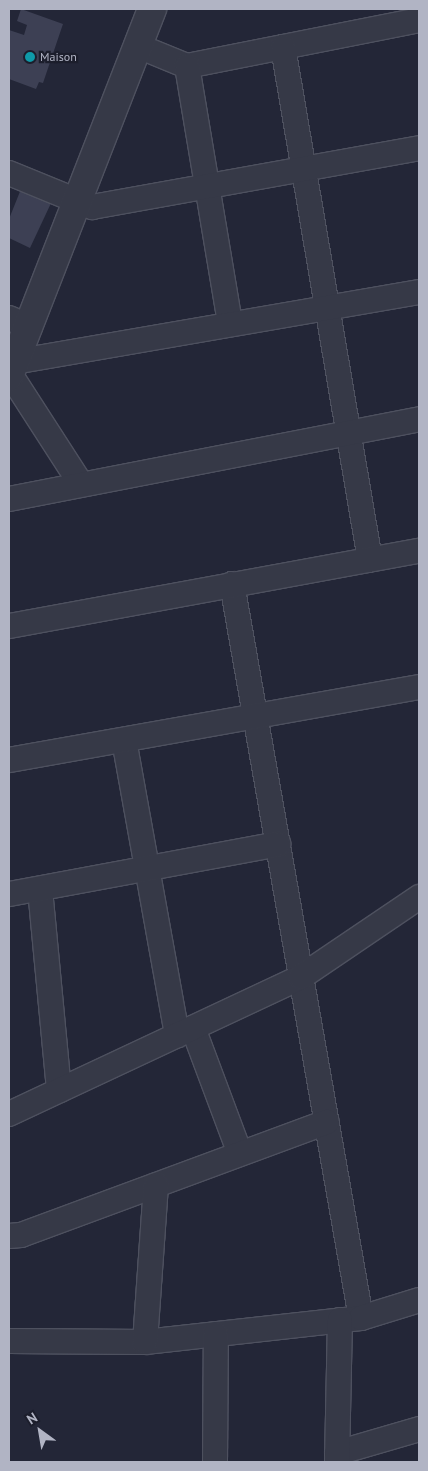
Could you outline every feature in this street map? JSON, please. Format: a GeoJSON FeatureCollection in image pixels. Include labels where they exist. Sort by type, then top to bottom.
{"type":"FeatureCollection","features":[{"type":"Feature","properties":{"kind":"street"},"geometry":{"type":"LineString","coordinates":[[80,484],[11,370],[19,322],[77,202],[152,9]]}},
{"type":"Feature","properties":{"kind":"street"},"geometry":{"type":"LineString","coordinates":[[138,46],[187,66],[419,20]]}},
{"type":"Feature","properties":{"kind":"street"},"geometry":{"type":"LineString","coordinates":[[283,47],[370,560]]}},
{"type":"Feature","properties":{"kind":"street"},"geometry":{"type":"LineString","coordinates":[[187,66],[230,323]]}},
{"type":"Feature","properties":{"kind":"street"},"geometry":{"type":"LineString","coordinates":[[9,173],[92,207],[419,148]]}},
{"type":"Feature","properties":{"kind":"street"},"geometry":{"type":"LineString","coordinates":[[11,370],[230,323],[419,292]]}},
{"type":"Feature","properties":{"kind":"street"},"geometry":{"type":"LineString","coordinates":[[9,499],[419,419]]}},
{"type":"Feature","properties":{"kind":"street"},"geometry":{"type":"LineString","coordinates":[[9,626],[419,551]]}},
{"type":"Feature","properties":{"kind":"street"},"geometry":{"type":"LineString","coordinates":[[232,584],[327,1122],[351,1319],[337,1458],[419,1429]]}},
{"type":"Feature","properties":{"kind":"street"},"geometry":{"type":"LineString","coordinates":[[9,760],[419,687]]}},
{"type":"Feature","properties":{"kind":"street"},"geometry":{"type":"LineString","coordinates":[[124,740],[147,868],[185,1031],[240,1154]]}},
{"type":"Feature","properties":{"kind":"street"},"geometry":{"type":"LineString","coordinates":[[9,894],[278,844]]}},
{"type":"Feature","properties":{"kind":"street"},"geometry":{"type":"LineString","coordinates":[[40,888],[59,1090]]}},
{"type":"Feature","properties":{"kind":"street"},"geometry":{"type":"LineString","coordinates":[[9,1114],[301,978],[419,897]]}},
{"type":"Feature","properties":{"kind":"street"},"geometry":{"type":"LineString","coordinates":[[9,1236],[21,1235],[327,1122]]}},
{"type":"Feature","properties":{"kind":"street"},"geometry":{"type":"LineString","coordinates":[[145,1342],[156,1185]]}},
{"type":"Feature","properties":{"kind":"street"},"geometry":{"type":"LineString","coordinates":[[9,1341],[145,1342],[351,1319],[419,1300]]}},
{"type":"Feature","properties":{"kind":"street"},"geometry":{"type":"LineString","coordinates":[[215,1462],[216,1334]]}},
{"type":"Feature","properties":{"kind":"building","name":"Maison"},"geometry":{"type":"Polygon","coordinates":[[[21,9],[63,24],[43,83],[39,82],[36,89],[9,79],[9,30],[24,35],[27,25],[17,21],[21,9]]]}},
{"type":"Feature","properties":{"kind":"building"},"geometry":{"type":"Polygon","coordinates":[[[21,189],[52,201],[30,248],[9,238],[9,219],[21,189]]]}},
{"type":"Feature","properties":{"kind":"place","name":"Maison"},"geometry":{"type":"Point","coordinates":[30,57]}}]}
